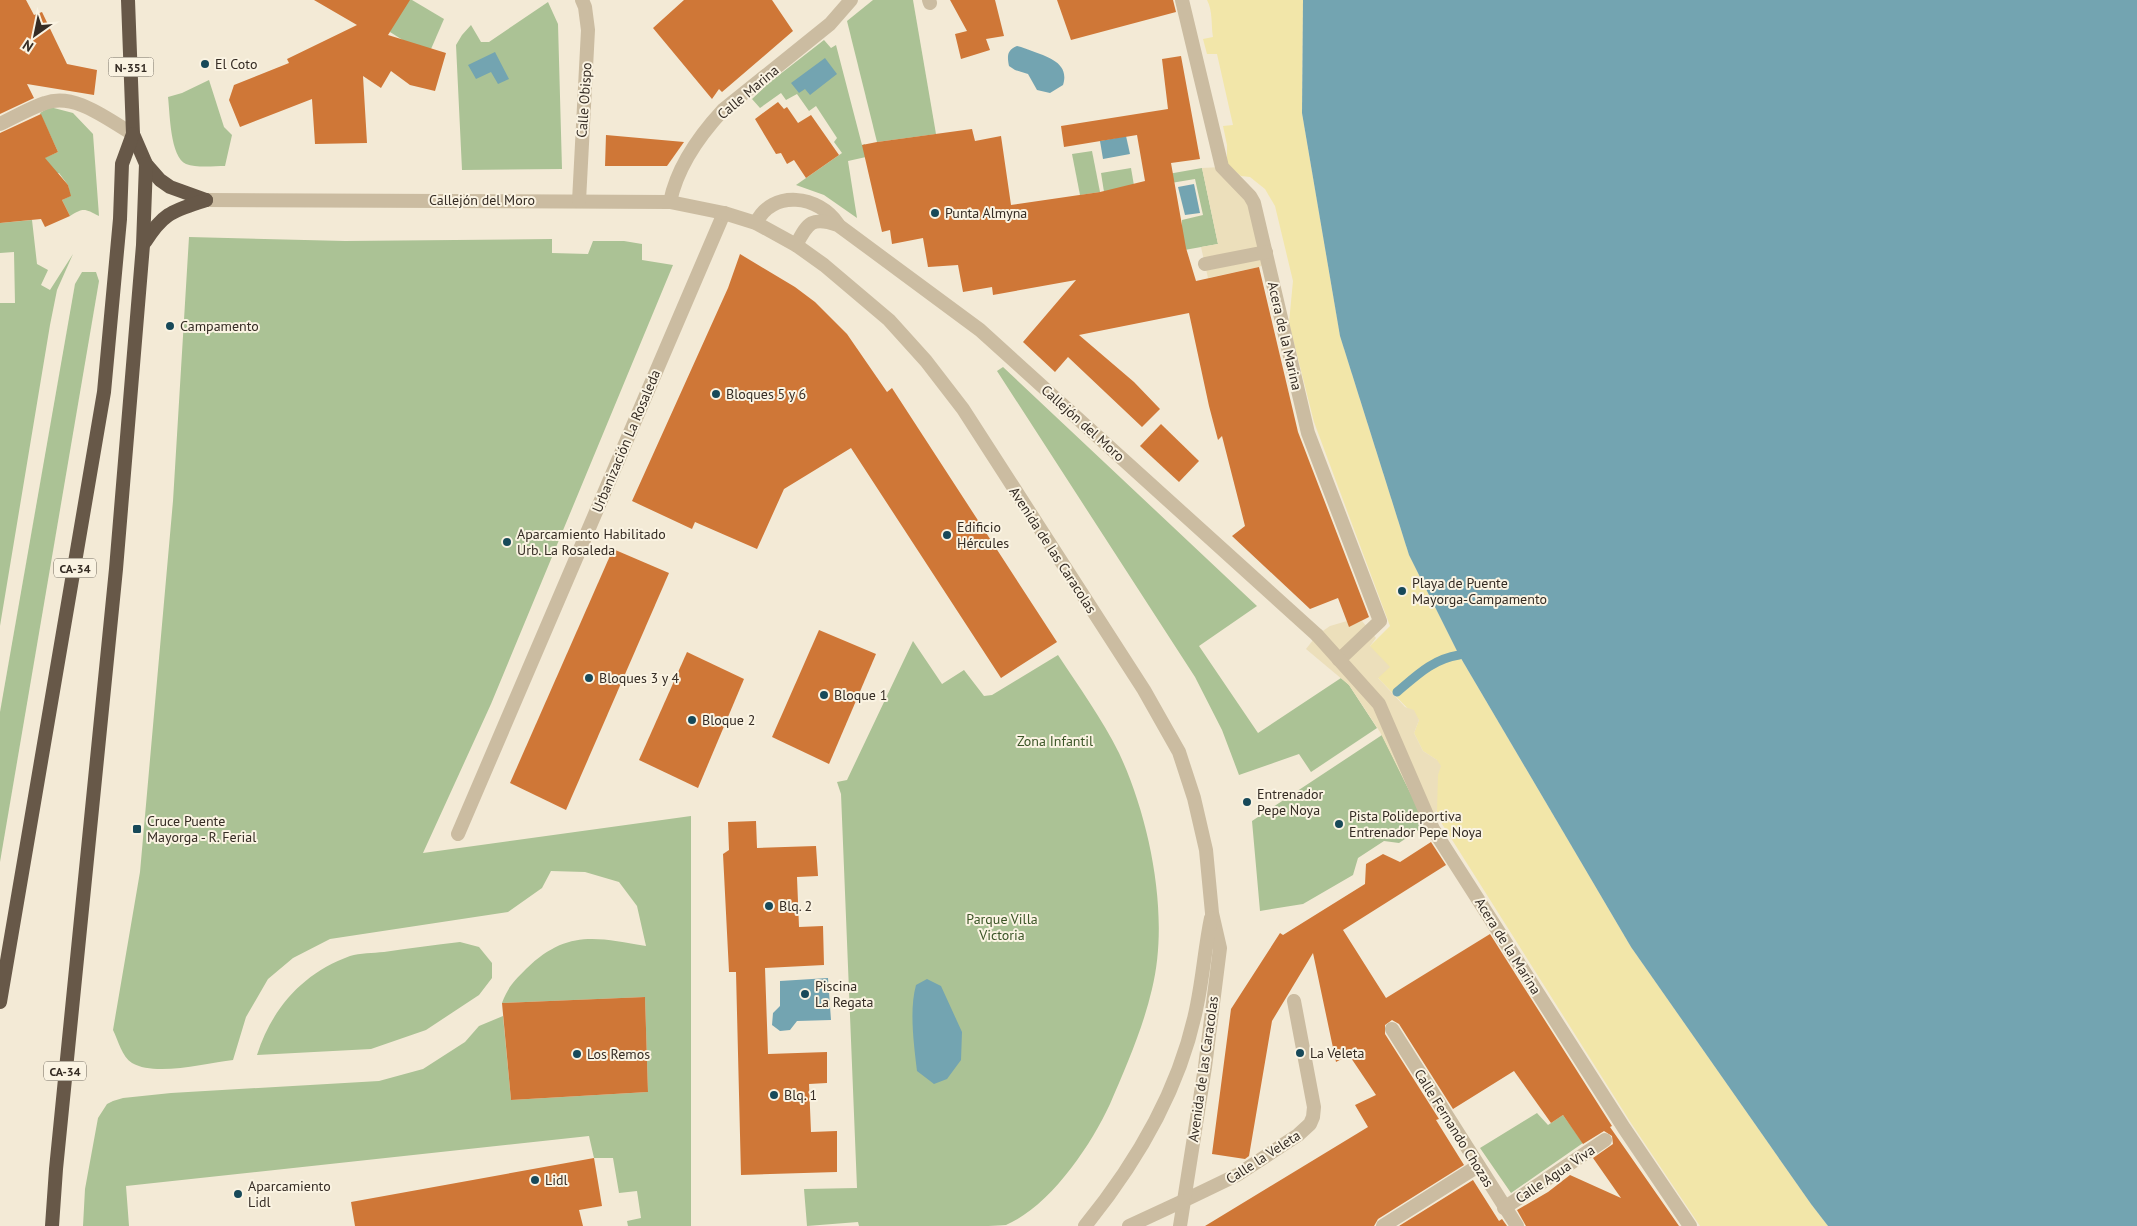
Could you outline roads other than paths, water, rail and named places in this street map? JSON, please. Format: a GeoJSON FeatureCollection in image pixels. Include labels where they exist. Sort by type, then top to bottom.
{"type":"FeatureCollection","features":[{"type":"Feature","properties":{"kind":"highway","name":"N-351"},"geometry":{"type":"LineString","coordinates":[[128,0],[133,134]]}},
{"type":"Feature","properties":{"kind":"highway","name":"CA-34"},"geometry":{"type":"LineString","coordinates":[[52,1226],[56,1159],[116,569],[146,209],[146,164],[133,134]]}},
{"type":"Feature","properties":{"kind":"highway","name":"CA-34"},"geometry":{"type":"LineString","coordinates":[[0,1002],[104,392],[120,219],[122,164],[133,134]]}},
{"type":"Feature","properties":{"kind":"highway"},"geometry":{"type":"LineString","coordinates":[[146,164],[160,180],[170,186],[206,200]]}},
{"type":"Feature","properties":{"kind":"highway"},"geometry":{"type":"LineString","coordinates":[[143,245],[160,220],[171,211],[206,200]]}},
{"type":"Feature","properties":{"kind":"street","name":"Calle Obispo"},"geometry":{"type":"LineString","coordinates":[[579,201],[588,30],[585,7],[582,0]]}},
{"type":"Feature","properties":{"kind":"street","name":"Calle Marina"},"geometry":{"type":"LineString","coordinates":[[670,202],[677,176],[710,124],[723,110],[830,24],[851,0]]}},
{"type":"Feature","properties":{"kind":"street","name":"Acera de la Marina"},"geometry":{"type":"LineString","coordinates":[[1182,0],[1222,167],[1250,196],[1254,203],[1308,433],[1380,621],[1339,660]]}},
{"type":"Feature","properties":{"kind":"street"},"geometry":{"type":"LineString","coordinates":[[0,124],[46,102],[70,100],[133,134]]}},
{"type":"Feature","properties":{"kind":"street","name":"Callejón del Moro"},"geometry":{"type":"LineString","coordinates":[[756,223],[760,213],[768,206],[790,199],[805,201],[818,206],[833,217],[838,225],[980,330],[1317,635]]}},
{"type":"Feature","properties":{"kind":"street","name":"Callejón del Moro"},"geometry":{"type":"LineString","coordinates":[[206,200],[670,202],[756,223],[796,245],[806,228],[813,222],[818,220],[838,225]]}},
{"type":"Feature","properties":{"kind":"street","name":"Urbanización La Rosaleda"},"geometry":{"type":"LineString","coordinates":[[458,834],[724,214]]}},
{"type":"Feature","properties":{"kind":"street","name":"Avenida de las Caracolas"},"geometry":{"type":"LineString","coordinates":[[796,245],[889,320],[926,360],[963,409],[1144,690],[1179,752],[1194,798],[1206,850],[1212,913],[1220,948],[1205,1067],[1180,1226]]}},
{"type":"Feature","properties":{"kind":"street"},"geometry":{"type":"LineString","coordinates":[[1205,264],[1266,252]]}},
{"type":"Feature","properties":{"kind":"street","name":"Acera de la Marina"},"geometry":{"type":"LineString","coordinates":[[1317,635],[1379,704],[1434,829],[1624,1128],[1690,1226]]}},
{"type":"Feature","properties":{"kind":"street","name":"Avenida de las Caracolas"},"geometry":{"type":"LineString","coordinates":[[1085,1226],[1146,1140],[1164,1104],[1180,1063],[1197,1005],[1212,913]]}},
{"type":"Feature","properties":{"kind":"street","name":"Calle la Veleta"},"geometry":{"type":"LineString","coordinates":[[1129,1226],[1236,1175],[1298,1135],[1310,1124],[1314,1106],[1294,1001]]}},
{"type":"Feature","properties":{"kind":"street","name":"Calle Fernando Chozas"},"geometry":{"type":"LineString","coordinates":[[1392,1030],[1516,1226]]}},
{"type":"Feature","properties":{"kind":"street","name":"Calle Agua Viva"},"geometry":{"type":"LineString","coordinates":[[1504,1208],[1605,1140]]}},
{"type":"Feature","properties":{"kind":"street"},"geometry":{"type":"LineString","coordinates":[[1383,1226],[1478,1166]]}},
{"type":"Feature","properties":{"kind":"water"},"geometry":{"type":"Polygon","coordinates":[[[1303,0],[2137,0],[2137,1226],[1828,1226],[1631,947],[1459,655],[1409,555],[1340,336],[1302,113],[1303,0]]]}},
{"type":"Feature","properties":{"kind":"water"},"geometry":{"type":"Polygon","coordinates":[[[1017,46],[1056,62],[1063,71],[1063,85],[1050,93],[1037,90],[1028,74],[1009,66],[1008,59],[1011,49],[1017,46]]]}},
{"type":"Feature","properties":{"kind":"water"},"geometry":{"type":"Polygon","coordinates":[[[495,52],[509,79],[498,84],[491,72],[476,79],[468,65],[495,52]]]}},
{"type":"Feature","properties":{"kind":"water"},"geometry":{"type":"Polygon","coordinates":[[[825,58],[837,74],[810,95],[805,89],[799,93],[791,83],[825,58]]]}},
{"type":"Feature","properties":{"kind":"water"},"geometry":{"type":"Polygon","coordinates":[[[1126,136],[1130,154],[1103,159],[1100,141],[1126,136]]]}},
{"type":"Feature","properties":{"kind":"water"},"geometry":{"type":"Polygon","coordinates":[[[1194,184],[1200,213],[1185,215],[1178,187],[1194,184]]]}},
{"type":"Feature","properties":{"kind":"water","name":"Piscina La Regata"},"geometry":{"type":"Polygon","coordinates":[[[828,978],[831,1020],[797,1021],[790,1030],[780,1031],[772,1025],[773,1013],[780,1006],[780,981],[828,978]]]}},
{"type":"Feature","properties":{"kind":"water"},"geometry":{"type":"Polygon","coordinates":[[[927,979],[941,986],[962,1032],[961,1060],[947,1079],[934,1084],[917,1071],[913,1028],[913,1005],[916,985],[927,979]]]}},
{"type":"Feature","properties":{"kind":"waterway"},"geometry":{"type":"LineString","coordinates":[[1397,692],[1433,664],[1459,655]]}},
{"type":"Feature","properties":{"kind":"place","name":"El Coto"},"geometry":{"type":"Point","coordinates":[205,64]}},
{"type":"Feature","properties":{"kind":"place","name":"Punta Almyna"},"geometry":{"type":"Point","coordinates":[935,213]}},
{"type":"Feature","properties":{"kind":"place","name":"Campamento"},"geometry":{"type":"Point","coordinates":[170,326]}},
{"type":"Feature","properties":{"kind":"place","name":"Bloques 5 y 6"},"geometry":{"type":"Point","coordinates":[716,394]}},
{"type":"Feature","properties":{"kind":"place","name":"Edificio Hércules"},"geometry":{"type":"Point","coordinates":[947,535]}},
{"type":"Feature","properties":{"kind":"place","name":"Aparcamiento Habilitado Urb. La Rosaleda"},"geometry":{"type":"Point","coordinates":[507,542]}},
{"type":"Feature","properties":{"kind":"place","name":"Playa de Puente Mayorga-Campamento"},"geometry":{"type":"Point","coordinates":[1402,591]}},
{"type":"Feature","properties":{"kind":"place","name":"Bloques 3 y 4"},"geometry":{"type":"Point","coordinates":[589,678]}},
{"type":"Feature","properties":{"kind":"place","name":"Bloque 1"},"geometry":{"type":"Point","coordinates":[824,695]}},
{"type":"Feature","properties":{"kind":"place","name":"Bloque 2"},"geometry":{"type":"Point","coordinates":[692,720]}},
{"type":"Feature","properties":{"kind":"place","name":"Entrenador Pepe Noya"},"geometry":{"type":"Point","coordinates":[1247,802]}},
{"type":"Feature","properties":{"kind":"place","name":"Pista Polideportiva Entrenador Pepe Noya"},"geometry":{"type":"Point","coordinates":[1339,824]}},
{"type":"Feature","properties":{"kind":"place","name":"Cruce Puente Mayorga - R. Ferial"},"geometry":{"type":"Point","coordinates":[137,829]}},
{"type":"Feature","properties":{"kind":"place","name":"Blq. 2"},"geometry":{"type":"Point","coordinates":[769,906]}},
{"type":"Feature","properties":{"kind":"place","name":"Piscina La Regata"},"geometry":{"type":"Point","coordinates":[805,994]}},
{"type":"Feature","properties":{"kind":"place","name":"La Veleta"},"geometry":{"type":"Point","coordinates":[1300,1053]}},
{"type":"Feature","properties":{"kind":"place","name":"Los Remos"},"geometry":{"type":"Point","coordinates":[577,1054]}},
{"type":"Feature","properties":{"kind":"place","name":"Blq. 1"},"geometry":{"type":"Point","coordinates":[774,1095]}},
{"type":"Feature","properties":{"kind":"place","name":"Lidl"},"geometry":{"type":"Point","coordinates":[535,1180]}},
{"type":"Feature","properties":{"kind":"place","name":"Aparcamiento Lidl"},"geometry":{"type":"Point","coordinates":[238,1194]}},
{"type":"Feature","properties":{"kind":"park label","name":"Zona Infantil"},"geometry":{"type":"Point","coordinates":[1055,741]}},
{"type":"Feature","properties":{"kind":"park label","name":"Parque Villa Victoria"},"geometry":{"type":"Point","coordinates":[1002,928]}}]}
